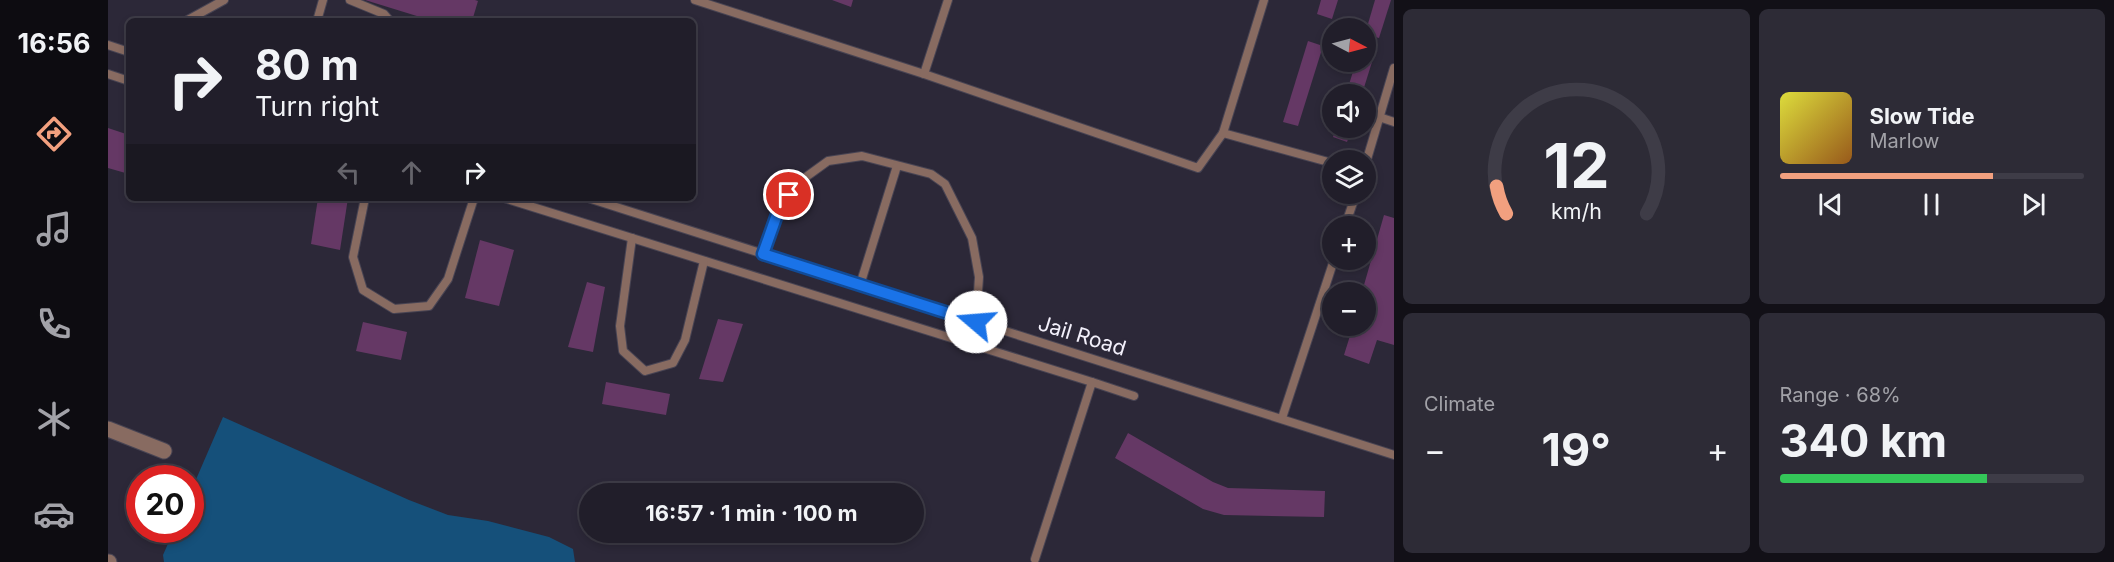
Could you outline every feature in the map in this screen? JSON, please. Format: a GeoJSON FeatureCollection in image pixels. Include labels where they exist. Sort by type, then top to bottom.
{"type":"FeatureCollection","features":[{"type":"Feature","properties":{"kind":"street"},"geometry":{"type":"LineString","coordinates":[[108,429],[164,451]]}},
{"type":"Feature","properties":{"kind":"lane"},"geometry":{"type":"LineString","coordinates":[[191,18],[224,0]]}},
{"type":"Feature","properties":{"kind":"lane"},"geometry":{"type":"LineString","coordinates":[[318,18],[323,0]]}},
{"type":"Feature","properties":{"kind":"lane"},"geometry":{"type":"LineString","coordinates":[[350,0],[384,14],[387,18]]}},
{"type":"Feature","properties":{"kind":"lane"},"geometry":{"type":"LineString","coordinates":[[696,0],[924,74],[1198,168],[1223,133],[1264,0]]}},
{"type":"Feature","properties":{"kind":"lane"},"geometry":{"type":"LineString","coordinates":[[924,74],[948,0]]}},
{"type":"Feature","properties":{"kind":"lane"},"geometry":{"type":"LineString","coordinates":[[108,45],[126,51]]}},
{"type":"Feature","properties":{"kind":"lane"},"geometry":{"type":"LineString","coordinates":[[1370,150],[1394,68]]}},
{"type":"Feature","properties":{"kind":"lane"},"geometry":{"type":"LineString","coordinates":[[108,74],[126,80]]}},
{"type":"Feature","properties":{"kind":"lane"},"geometry":{"type":"LineString","coordinates":[[1379,117],[1394,122]]}},
{"type":"Feature","properties":{"kind":"lane"},"geometry":{"type":"LineString","coordinates":[[1223,133],[1322,160]]}},
{"type":"Feature","properties":{"kind":"lane"},"geometry":{"type":"LineString","coordinates":[[763,254],[779,209],[799,182],[828,161],[862,156],[931,174],[945,184],[972,238],[978,277],[976,322]]}},
{"type":"Feature","properties":{"kind":"lane"},"geometry":{"type":"LineString","coordinates":[[860,285],[897,166]]}},
{"type":"Feature","properties":{"kind":"lane"},"geometry":{"type":"LineString","coordinates":[[364,201],[353,257],[363,290],[394,309],[429,306],[448,279],[473,201]]}},
{"type":"Feature","properties":{"kind":"lane"},"geometry":{"type":"LineString","coordinates":[[514,201],[1134,396]]}},
{"type":"Feature","properties":{"kind":"lane","name":"Jail Road"},"geometry":{"type":"LineString","coordinates":[[597,201],[1394,455]]}},
{"type":"Feature","properties":{"kind":"lane"},"geometry":{"type":"LineString","coordinates":[[632,238],[620,326],[623,351],[645,371],[673,363],[685,340],[704,261]]}},
{"type":"Feature","properties":{"kind":"lane"},"geometry":{"type":"LineString","coordinates":[[1281,418],[1331,270]]}},
{"type":"Feature","properties":{"kind":"lane"},"geometry":{"type":"LineString","coordinates":[[1035,560],[1092,382]]}},
{"type":"Feature","properties":{"kind":"water"},"geometry":{"type":"Polygon","coordinates":[[[223,417],[409,500],[448,515],[488,521],[549,537],[573,549],[575,562],[164,562],[163,555],[168,543],[204,543],[202,465],[223,417]]]}},
{"type":"Feature","properties":{"kind":"building"},"geometry":{"type":"Polygon","coordinates":[[[365,0],[478,1],[473,18],[423,18],[365,0]]]}},
{"type":"Feature","properties":{"kind":"building"},"geometry":{"type":"Polygon","coordinates":[[[832,0],[853,0],[851,7],[832,0]]]}},
{"type":"Feature","properties":{"kind":"building"},"geometry":{"type":"Polygon","coordinates":[[[1321,0],[1338,0],[1332,18],[1317,14],[1321,0]]]}},
{"type":"Feature","properties":{"kind":"building"},"geometry":{"type":"Polygon","coordinates":[[[1375,0],[1391,0],[1379,38],[1376,37],[1376,18],[1370,18],[1375,0]]]}},
{"type":"Feature","properties":{"kind":"building"},"geometry":{"type":"Polygon","coordinates":[[[1308,41],[1322,46],[1298,126],[1283,122],[1308,41]]]}},
{"type":"Feature","properties":{"kind":"building"},"geometry":{"type":"Polygon","coordinates":[[[1353,72],[1369,72],[1365,84],[1349,84],[1353,72]]]}},
{"type":"Feature","properties":{"kind":"building"},"geometry":{"type":"Polygon","coordinates":[[[108,128],[126,134],[126,173],[108,168],[108,128]]]}},
{"type":"Feature","properties":{"kind":"building"},"geometry":{"type":"Polygon","coordinates":[[[1336,138],[1348,138],[1347,142],[1336,138]]]}},
{"type":"Feature","properties":{"kind":"building"},"geometry":{"type":"Polygon","coordinates":[[[318,201],[348,201],[340,250],[311,244],[318,201]]]}},
{"type":"Feature","properties":{"kind":"building"},"geometry":{"type":"Polygon","coordinates":[[[1384,215],[1394,218],[1394,345],[1377,340],[1369,364],[1344,355],[1350,336],[1376,336],[1376,282],[1365,282],[1368,270],[1376,270],[1376,243],[1384,215]]]}},
{"type":"Feature","properties":{"kind":"building"},"geometry":{"type":"Polygon","coordinates":[[[480,240],[514,250],[499,306],[465,298],[480,240]]]}},
{"type":"Feature","properties":{"kind":"building"},"geometry":{"type":"Polygon","coordinates":[[[587,282],[605,287],[593,352],[568,347],[587,282]]]}},
{"type":"Feature","properties":{"kind":"building"},"geometry":{"type":"Polygon","coordinates":[[[718,319],[743,324],[723,382],[699,379],[718,319]]]}},
{"type":"Feature","properties":{"kind":"building"},"geometry":{"type":"Polygon","coordinates":[[[363,322],[407,332],[401,360],[356,351],[363,322]]]}},
{"type":"Feature","properties":{"kind":"building"},"geometry":{"type":"Polygon","coordinates":[[[606,382],[670,394],[666,415],[602,404],[606,382]]]}},
{"type":"Feature","properties":{"kind":"building"},"geometry":{"type":"Polygon","coordinates":[[[1128,433],[1213,482],[1228,488],[1325,491],[1324,517],[1224,515],[1203,509],[1115,458],[1128,433]]]}},
{"type":"Feature","properties":{"kind":"route"},"geometry":{"type":"LineString","coordinates":[[789,195],[779,209],[763,254],[976,322]]}}]}
